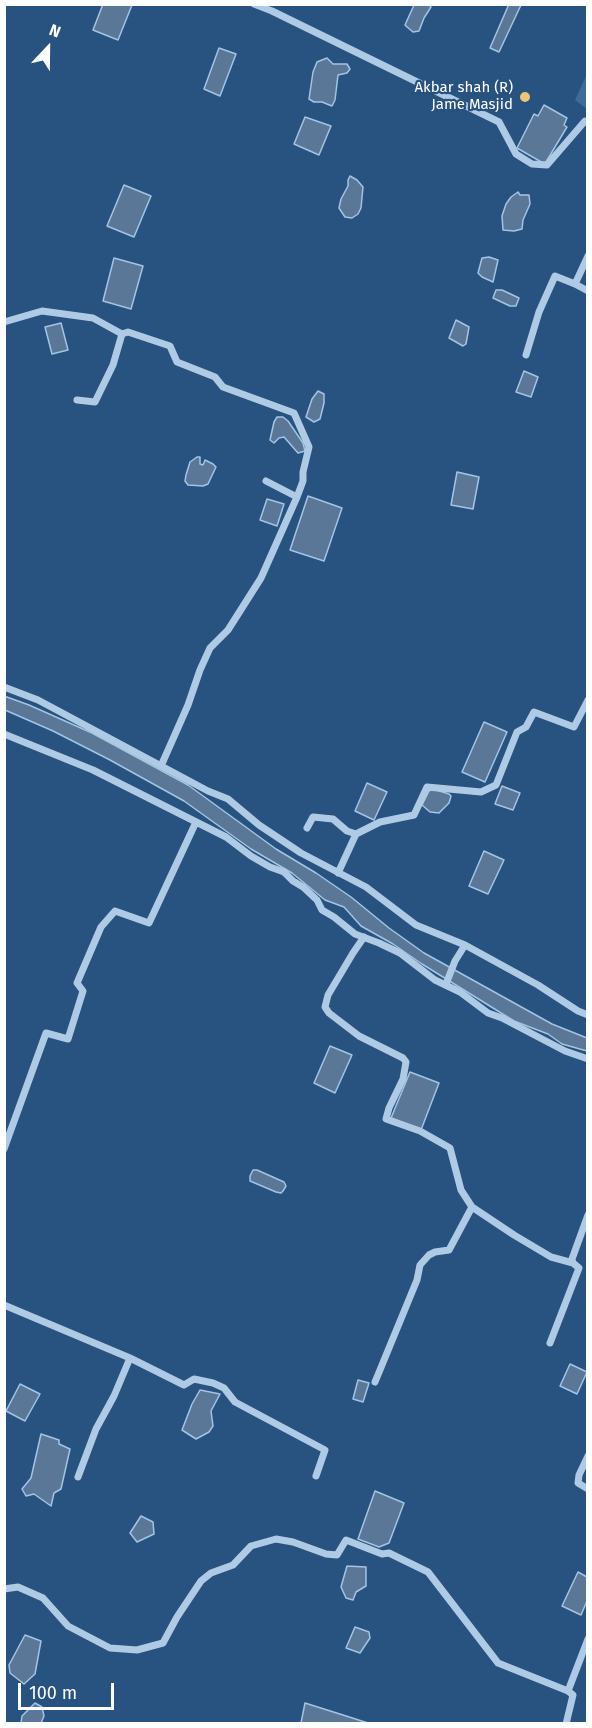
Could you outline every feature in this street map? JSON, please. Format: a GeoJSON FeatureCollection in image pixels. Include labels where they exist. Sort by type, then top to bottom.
{"type":"FeatureCollection","features":[{"type":"Feature","properties":{"kind":"street"},"geometry":{"type":"LineString","coordinates":[[254,4],[499,122],[516,154],[532,165],[547,165],[585,122],[588,122]]}},
{"type":"Feature","properties":{"kind":"street"},"geometry":{"type":"LineString","coordinates":[[575,284],[588,256]]}},
{"type":"Feature","properties":{"kind":"street"},"geometry":{"type":"LineString","coordinates":[[526,355],[539,312],[555,276],[588,291]]}},
{"type":"Feature","properties":{"kind":"street"},"geometry":{"type":"LineString","coordinates":[[4,322],[42,311],[93,318],[122,334],[128,332],[170,346],[177,362],[215,377],[223,387],[294,413],[309,447],[303,481],[261,578],[228,630],[210,648],[161,766]]}},
{"type":"Feature","properties":{"kind":"street"},"geometry":{"type":"LineString","coordinates":[[76,400],[95,402],[113,365],[122,334]]}},
{"type":"Feature","properties":{"kind":"street"},"geometry":{"type":"LineString","coordinates":[[266,481],[297,496]]}},
{"type":"Feature","properties":{"kind":"street"},"geometry":{"type":"LineString","coordinates":[[4,687],[38,700],[228,799],[258,825],[301,853],[366,888],[416,925],[465,945],[588,1015]]}},
{"type":"Feature","properties":{"kind":"street"},"geometry":{"type":"LineString","coordinates":[[338,873],[356,834],[380,822],[414,815],[427,787],[481,792],[496,784],[517,732],[526,727],[534,712],[574,727],[588,700]]}},
{"type":"Feature","properties":{"kind":"street"},"geometry":{"type":"LineString","coordinates":[[4,734],[93,770],[226,837],[251,856],[284,872],[293,882],[303,887],[317,900],[322,910],[355,934],[400,953],[435,980],[447,983],[488,1013],[565,1051],[588,1059]]}},
{"type":"Feature","properties":{"kind":"street"},"geometry":{"type":"LineString","coordinates":[[308,828],[312,817],[333,819],[347,831],[356,834]]}},
{"type":"Feature","properties":{"kind":"street"},"geometry":{"type":"LineString","coordinates":[[4,1149],[46,1033],[68,1039],[83,991],[77,983],[101,927],[114,912],[148,924],[196,822]]}},
{"type":"Feature","properties":{"kind":"street"},"geometry":{"type":"LineString","coordinates":[[364,937],[328,996],[325,1007],[358,1036],[403,1058],[406,1062],[403,1079],[388,1108],[386,1119],[420,1131],[450,1148],[461,1190],[472,1207],[551,1257],[573,1263],[579,1268],[550,1343]]}},
{"type":"Feature","properties":{"kind":"street"},"geometry":{"type":"LineString","coordinates":[[447,983],[453,966],[465,945]]}},
{"type":"Feature","properties":{"kind":"street"},"geometry":{"type":"LineString","coordinates":[[375,1382],[417,1280],[420,1265],[429,1255],[449,1250],[472,1207]]}},
{"type":"Feature","properties":{"kind":"street"},"geometry":{"type":"LineString","coordinates":[[573,1263],[572,1258],[588,1215]]}},
{"type":"Feature","properties":{"kind":"street"},"geometry":{"type":"LineString","coordinates":[[4,1305],[130,1358],[184,1385],[194,1379],[224,1388],[235,1402],[325,1450],[316,1476]]}},
{"type":"Feature","properties":{"kind":"street"},"geometry":{"type":"LineString","coordinates":[[78,1477],[96,1430],[130,1358]]}},
{"type":"Feature","properties":{"kind":"street"},"geometry":{"type":"LineString","coordinates":[[588,1456],[579,1475],[578,1483],[588,1489]]}},
{"type":"Feature","properties":{"kind":"street"},"geometry":{"type":"LineString","coordinates":[[4,1589],[18,1587],[43,1599],[68,1626],[110,1648],[137,1650],[163,1643],[201,1581],[211,1573],[233,1565],[251,1546],[276,1539],[293,1542],[326,1554],[337,1555],[346,1540],[382,1554],[389,1553],[428,1572],[498,1663],[573,1695],[566,1724]]}},
{"type":"Feature","properties":{"kind":"street"},"geometry":{"type":"LineString","coordinates":[[568,1691],[588,1640]]}},
{"type":"Feature","properties":{"kind":"shaded area"},"geometry":{"type":"Polygon","coordinates":[[[103,4],[132,5],[118,40],[93,30],[103,4]]]}},
{"type":"Feature","properties":{"kind":"shaded area"},"geometry":{"type":"Polygon","coordinates":[[[509,4],[521,5],[499,52],[490,48],[509,4]]]}},
{"type":"Feature","properties":{"kind":"shaded area"},"geometry":{"type":"Polygon","coordinates":[[[414,5],[431,7],[419,31],[413,32],[405,25],[414,5]]]}},
{"type":"Feature","properties":{"kind":"shaded area"},"geometry":{"type":"Polygon","coordinates":[[[219,48],[236,54],[220,96],[204,89],[219,48]]]}},
{"type":"Feature","properties":{"kind":"shaded area"},"geometry":{"type":"Polygon","coordinates":[[[327,58],[333,64],[347,64],[350,69],[347,73],[338,75],[335,100],[332,106],[309,99],[317,62],[327,58]]]}},
{"type":"Feature","properties":{"kind":"shaded area"},"geometry":{"type":"Polygon","coordinates":[[[587,74],[587,109],[575,100],[587,74]]]}},
{"type":"Feature","properties":{"kind":"shaded area"},"geometry":{"type":"Polygon","coordinates":[[[544,105],[567,118],[564,125],[567,127],[546,162],[543,163],[517,148],[534,114],[538,116],[544,105]]]}},
{"type":"Feature","properties":{"kind":"shaded area"},"geometry":{"type":"Polygon","coordinates":[[[305,117],[331,126],[319,155],[294,144],[305,117]]]}},
{"type":"Feature","properties":{"kind":"shaded area"},"geometry":{"type":"Polygon","coordinates":[[[350,176],[363,187],[361,208],[352,218],[345,217],[339,208],[350,176]]]}},
{"type":"Feature","properties":{"kind":"shaded area"},"geometry":{"type":"Polygon","coordinates":[[[124,185],[151,196],[134,237],[107,226],[124,185]]]}},
{"type":"Feature","properties":{"kind":"shaded area"},"geometry":{"type":"Polygon","coordinates":[[[518,192],[520,195],[529,195],[530,204],[522,229],[503,230],[502,216],[506,204],[518,192]]]}},
{"type":"Feature","properties":{"kind":"shaded area"},"geometry":{"type":"Polygon","coordinates":[[[489,257],[498,260],[493,282],[478,273],[482,258],[489,257]]]}},
{"type":"Feature","properties":{"kind":"shaded area"},"geometry":{"type":"Polygon","coordinates":[[[114,258],[143,266],[131,309],[103,301],[114,258]]]}},
{"type":"Feature","properties":{"kind":"shaded area"},"geometry":{"type":"Polygon","coordinates":[[[496,290],[502,290],[519,298],[516,306],[510,306],[493,298],[496,290]]]}},
{"type":"Feature","properties":{"kind":"shaded area"},"geometry":{"type":"Polygon","coordinates":[[[456,320],[469,327],[466,344],[463,346],[449,338],[456,320]]]}},
{"type":"Feature","properties":{"kind":"shaded area"},"geometry":{"type":"Polygon","coordinates":[[[61,323],[68,350],[52,354],[45,327],[61,323]]]}},
{"type":"Feature","properties":{"kind":"shaded area"},"geometry":{"type":"Polygon","coordinates":[[[524,371],[538,377],[531,397],[516,392],[524,371]]]}},
{"type":"Feature","properties":{"kind":"shaded area"},"geometry":{"type":"Polygon","coordinates":[[[318,391],[324,394],[324,403],[320,419],[314,422],[306,417],[312,399],[318,391]]]}},
{"type":"Feature","properties":{"kind":"shaded area"},"geometry":{"type":"Polygon","coordinates":[[[277,417],[283,417],[288,421],[303,443],[305,451],[298,453],[284,437],[274,443],[270,440],[277,417]]]}},
{"type":"Feature","properties":{"kind":"shaded area"},"geometry":{"type":"Polygon","coordinates":[[[200,457],[200,464],[203,465],[205,460],[216,467],[208,484],[203,486],[188,485],[185,481],[190,462],[200,457]]]}},
{"type":"Feature","properties":{"kind":"shaded area"},"geometry":{"type":"Polygon","coordinates":[[[457,472],[479,477],[473,509],[451,505],[457,472]]]}},
{"type":"Feature","properties":{"kind":"shaded area"},"geometry":{"type":"Polygon","coordinates":[[[308,496],[342,508],[324,561],[290,550],[308,496]]]}},
{"type":"Feature","properties":{"kind":"shaded area"},"geometry":{"type":"Polygon","coordinates":[[[267,499],[284,504],[277,526],[260,520],[267,499]]]}},
{"type":"Feature","properties":{"kind":"shaded area"},"geometry":{"type":"Polygon","coordinates":[[[4,696],[92,733],[188,785],[276,849],[351,897],[424,953],[552,1024],[587,1038],[587,1051],[562,1044],[548,1034],[514,1021],[361,926],[344,907],[325,900],[292,873],[251,849],[184,801],[53,731],[5,710],[4,696]]]}},
{"type":"Feature","properties":{"kind":"shaded area"},"geometry":{"type":"Polygon","coordinates":[[[484,722],[507,732],[485,782],[462,772],[484,722]]]}},
{"type":"Feature","properties":{"kind":"shaded area"},"geometry":{"type":"Polygon","coordinates":[[[367,783],[387,792],[374,820],[355,811],[367,783]]]}},
{"type":"Feature","properties":{"kind":"shaded area"},"geometry":{"type":"Polygon","coordinates":[[[502,786],[520,793],[513,810],[495,804],[502,786]]]}},
{"type":"Feature","properties":{"kind":"shaded area"},"geometry":{"type":"Polygon","coordinates":[[[433,789],[451,796],[449,803],[439,813],[430,812],[422,805],[429,791],[433,789]]]}},
{"type":"Feature","properties":{"kind":"shaded area"},"geometry":{"type":"Polygon","coordinates":[[[484,851],[504,860],[488,894],[469,886],[484,851]]]}},
{"type":"Feature","properties":{"kind":"shaded area"},"geometry":{"type":"Polygon","coordinates":[[[330,1046],[352,1055],[335,1093],[314,1083],[330,1046]]]}},
{"type":"Feature","properties":{"kind":"shaded area"},"geometry":{"type":"Polygon","coordinates":[[[410,1072],[439,1083],[421,1130],[391,1118],[410,1072]]]}},
{"type":"Feature","properties":{"kind":"shaded area"},"geometry":{"type":"Polygon","coordinates":[[[253,1170],[284,1182],[286,1186],[281,1193],[250,1181],[253,1170]]]}},
{"type":"Feature","properties":{"kind":"shaded area"},"geometry":{"type":"Polygon","coordinates":[[[570,1364],[587,1372],[577,1394],[560,1386],[570,1364]]]}},
{"type":"Feature","properties":{"kind":"shaded area"},"geometry":{"type":"Polygon","coordinates":[[[358,1380],[369,1383],[363,1402],[353,1399],[358,1380]]]}},
{"type":"Feature","properties":{"kind":"shaded area"},"geometry":{"type":"Polygon","coordinates":[[[20,1384],[40,1394],[25,1421],[6,1411],[20,1384]]]}},
{"type":"Feature","properties":{"kind":"shaded area"},"geometry":{"type":"Polygon","coordinates":[[[200,1390],[220,1394],[211,1411],[213,1426],[209,1432],[196,1439],[182,1430],[200,1390]]]}},
{"type":"Feature","properties":{"kind":"shaded area"},"geometry":{"type":"Polygon","coordinates":[[[41,1434],[59,1440],[59,1444],[70,1449],[61,1489],[54,1493],[51,1506],[34,1494],[26,1496],[22,1489],[31,1478],[41,1434]]]}},
{"type":"Feature","properties":{"kind":"shaded area"},"geometry":{"type":"Polygon","coordinates":[[[375,1491],[404,1503],[389,1543],[379,1547],[358,1539],[375,1491]]]}},
{"type":"Feature","properties":{"kind":"shaded area"},"geometry":{"type":"Polygon","coordinates":[[[141,1516],[153,1522],[154,1534],[137,1542],[130,1533],[141,1516]]]}},
{"type":"Feature","properties":{"kind":"shaded area"},"geometry":{"type":"Polygon","coordinates":[[[347,1566],[366,1567],[366,1586],[356,1592],[353,1600],[346,1598],[341,1587],[347,1566]]]}},
{"type":"Feature","properties":{"kind":"shaded area"},"geometry":{"type":"Polygon","coordinates":[[[578,1572],[587,1577],[587,1601],[581,1615],[562,1606],[578,1572]]]}},
{"type":"Feature","properties":{"kind":"shaded area"},"geometry":{"type":"Polygon","coordinates":[[[355,1627],[369,1632],[370,1638],[360,1653],[346,1648],[355,1627]]]}},
{"type":"Feature","properties":{"kind":"shaded area"},"geometry":{"type":"Polygon","coordinates":[[[25,1635],[41,1641],[35,1674],[24,1684],[10,1673],[9,1665],[25,1635]]]}},
{"type":"Feature","properties":{"kind":"shaded area"},"geometry":{"type":"Polygon","coordinates":[[[35,1703],[42,1707],[44,1716],[41,1723],[21,1723],[22,1716],[35,1703]]]}},
{"type":"Feature","properties":{"kind":"shaded area"},"geometry":{"type":"Polygon","coordinates":[[[305,1703],[343,1715],[368,1723],[301,1723],[305,1703]]]}},
{"type":"Feature","properties":{"kind":"place","name":"Akbar shah (R) Jame Masjid"},"geometry":{"type":"Point","coordinates":[525,97]}}]}
